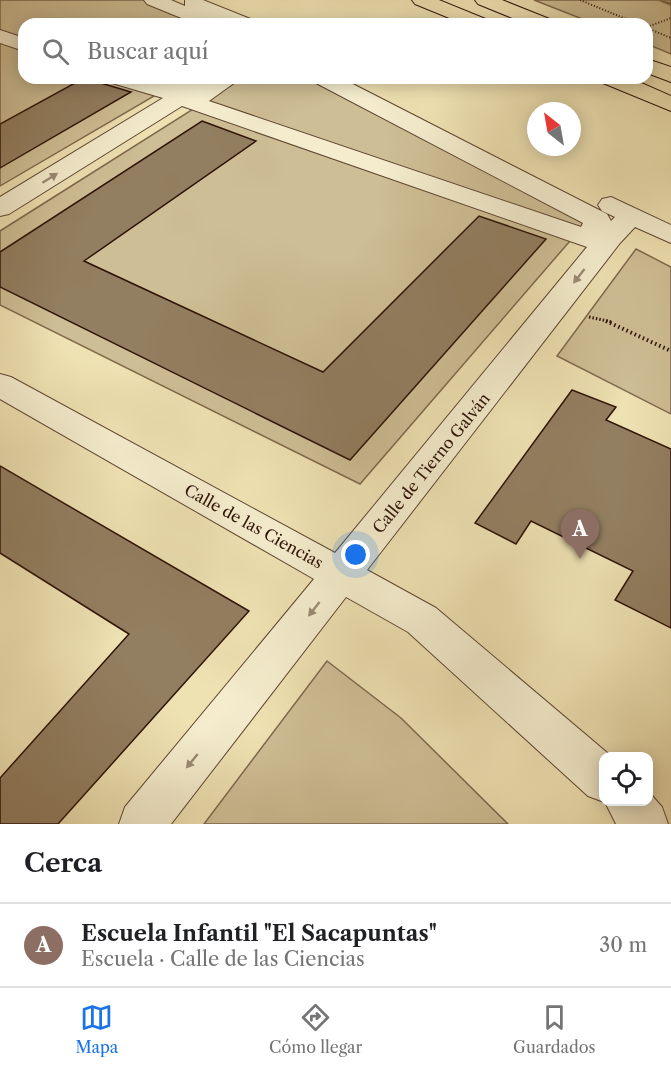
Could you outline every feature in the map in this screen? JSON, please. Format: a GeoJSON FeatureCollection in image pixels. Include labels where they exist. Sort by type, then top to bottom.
{"type":"FeatureCollection","features":[{"type":"Feature","properties":{"kind":"highway"},"geometry":{"type":"LineString","coordinates":[[422,0],[466,18]]}},
{"type":"Feature","properties":{"kind":"highway"},"geometry":{"type":"LineString","coordinates":[[485,0],[530,18]]}},
{"type":"Feature","properties":{"kind":"highway"},"geometry":{"type":"LineString","coordinates":[[653,68],[671,75]]}},
{"type":"Feature","properties":{"kind":"highway"},"geometry":{"type":"LineString","coordinates":[[625,84],[671,104]]}},
{"type":"Feature","properties":{"kind":"street"},"geometry":{"type":"LineString","coordinates":[[154,0],[198,18]]}},
{"type":"Feature","properties":{"kind":"street"},"geometry":{"type":"LineString","coordinates":[[186,0],[231,18]]}},
{"type":"Feature","properties":{"kind":"street"},"geometry":{"type":"LineString","coordinates":[[0,36],[18,43]]}},
{"type":"Feature","properties":{"kind":"street"},"geometry":{"type":"LineString","coordinates":[[138,84],[161,92],[175,84]]}},
{"type":"Feature","properties":{"kind":"street"},"geometry":{"type":"LineString","coordinates":[[0,208],[202,84]]}},
{"type":"Feature","properties":{"kind":"street"},"geometry":{"type":"LineString","coordinates":[[220,84],[191,102],[588,239],[598,220],[336,84]]}},
{"type":"Feature","properties":{"kind":"street"},"geometry":{"type":"LineString","coordinates":[[366,84],[671,235]]}},
{"type":"Feature","properties":{"kind":"street","name":"Calle de Tierno Galván"},"geometry":{"type":"LineString","coordinates":[[142,824],[610,237],[632,216]]}},
{"type":"Feature","properties":{"kind":"street","name":"Calle de las Ciencias"},"geometry":{"type":"LineString","coordinates":[[0,385],[422,620],[599,776]]}},
{"type":"Feature","properties":{"kind":"street"},"geometry":{"type":"LineString","coordinates":[[632,806],[645,824]]}},
{"type":"Feature","properties":{"kind":"path"},"geometry":{"type":"LineString","coordinates":[[580,0],[624,18]]}},
{"type":"Feature","properties":{"kind":"path"},"geometry":{"type":"LineString","coordinates":[[653,25],[671,18]]}},
{"type":"Feature","properties":{"kind":"path"},"geometry":{"type":"LineString","coordinates":[[653,30],[671,38]]}},
{"type":"Feature","properties":{"kind":"path"},"geometry":{"type":"LineString","coordinates":[[554,308],[615,323],[671,351]]}},
{"type":"Feature","properties":{"kind":"shaded area"},"geometry":{"type":"Polygon","coordinates":[[[0,0],[147,0],[191,18],[18,18],[18,39],[0,33],[0,0]]]}},
{"type":"Feature","properties":{"kind":"shaded area"},"geometry":{"type":"Polygon","coordinates":[[[534,0],[671,0],[671,54],[653,46],[653,18],[580,18],[534,0]]]}},
{"type":"Feature","properties":{"kind":"shaded area"},"geometry":{"type":"Polygon","coordinates":[[[0,36],[18,43],[18,84],[138,84],[161,92],[0,186],[0,36]]]}},
{"type":"Feature","properties":{"kind":"shaded area"},"geometry":{"type":"Polygon","coordinates":[[[226,84],[324,84],[589,220],[581,234],[199,101],[226,84]]]}},
{"type":"Feature","properties":{"kind":"shaded area"},"geometry":{"type":"Polygon","coordinates":[[[201,104],[576,234],[360,484],[0,305],[0,231],[201,104]]]}},
{"type":"Feature","properties":{"kind":"shaded area"},"geometry":{"type":"Polygon","coordinates":[[[636,249],[671,267],[671,414],[557,356],[636,249]]]}},
{"type":"Feature","properties":{"kind":"shaded area"},"geometry":{"type":"Polygon","coordinates":[[[327,661],[401,718],[508,824],[204,824],[327,661]]]}},
{"type":"Feature","properties":{"kind":"building"},"geometry":{"type":"Polygon","coordinates":[[[73,84],[104,84],[131,92],[0,168],[0,124],[73,84]]]}},
{"type":"Feature","properties":{"kind":"building"},"geometry":{"type":"Polygon","coordinates":[[[202,121],[256,141],[84,261],[323,372],[479,216],[546,239],[350,460],[0,287],[0,252],[202,121]]]}},
{"type":"Feature","properties":{"kind":"building"},"geometry":{"type":"Polygon","coordinates":[[[572,390],[616,407],[606,420],[671,449],[671,628],[615,600],[633,571],[531,521],[516,544],[475,523],[572,390]]]}},
{"type":"Feature","properties":{"kind":"building"},"geometry":{"type":"Polygon","coordinates":[[[0,466],[249,611],[58,824],[0,824],[0,778],[129,634],[0,553],[0,466]]]}},
{"type":"Feature","properties":{"kind":"waterway"},"geometry":{"type":"LineString","coordinates":[[661,0],[671,4]]}},
{"type":"Feature","properties":{"kind":"place","name":"Escuela Infantil \"El Sacapuntas\""},"geometry":{"type":"Point","coordinates":[580,559]}}]}
